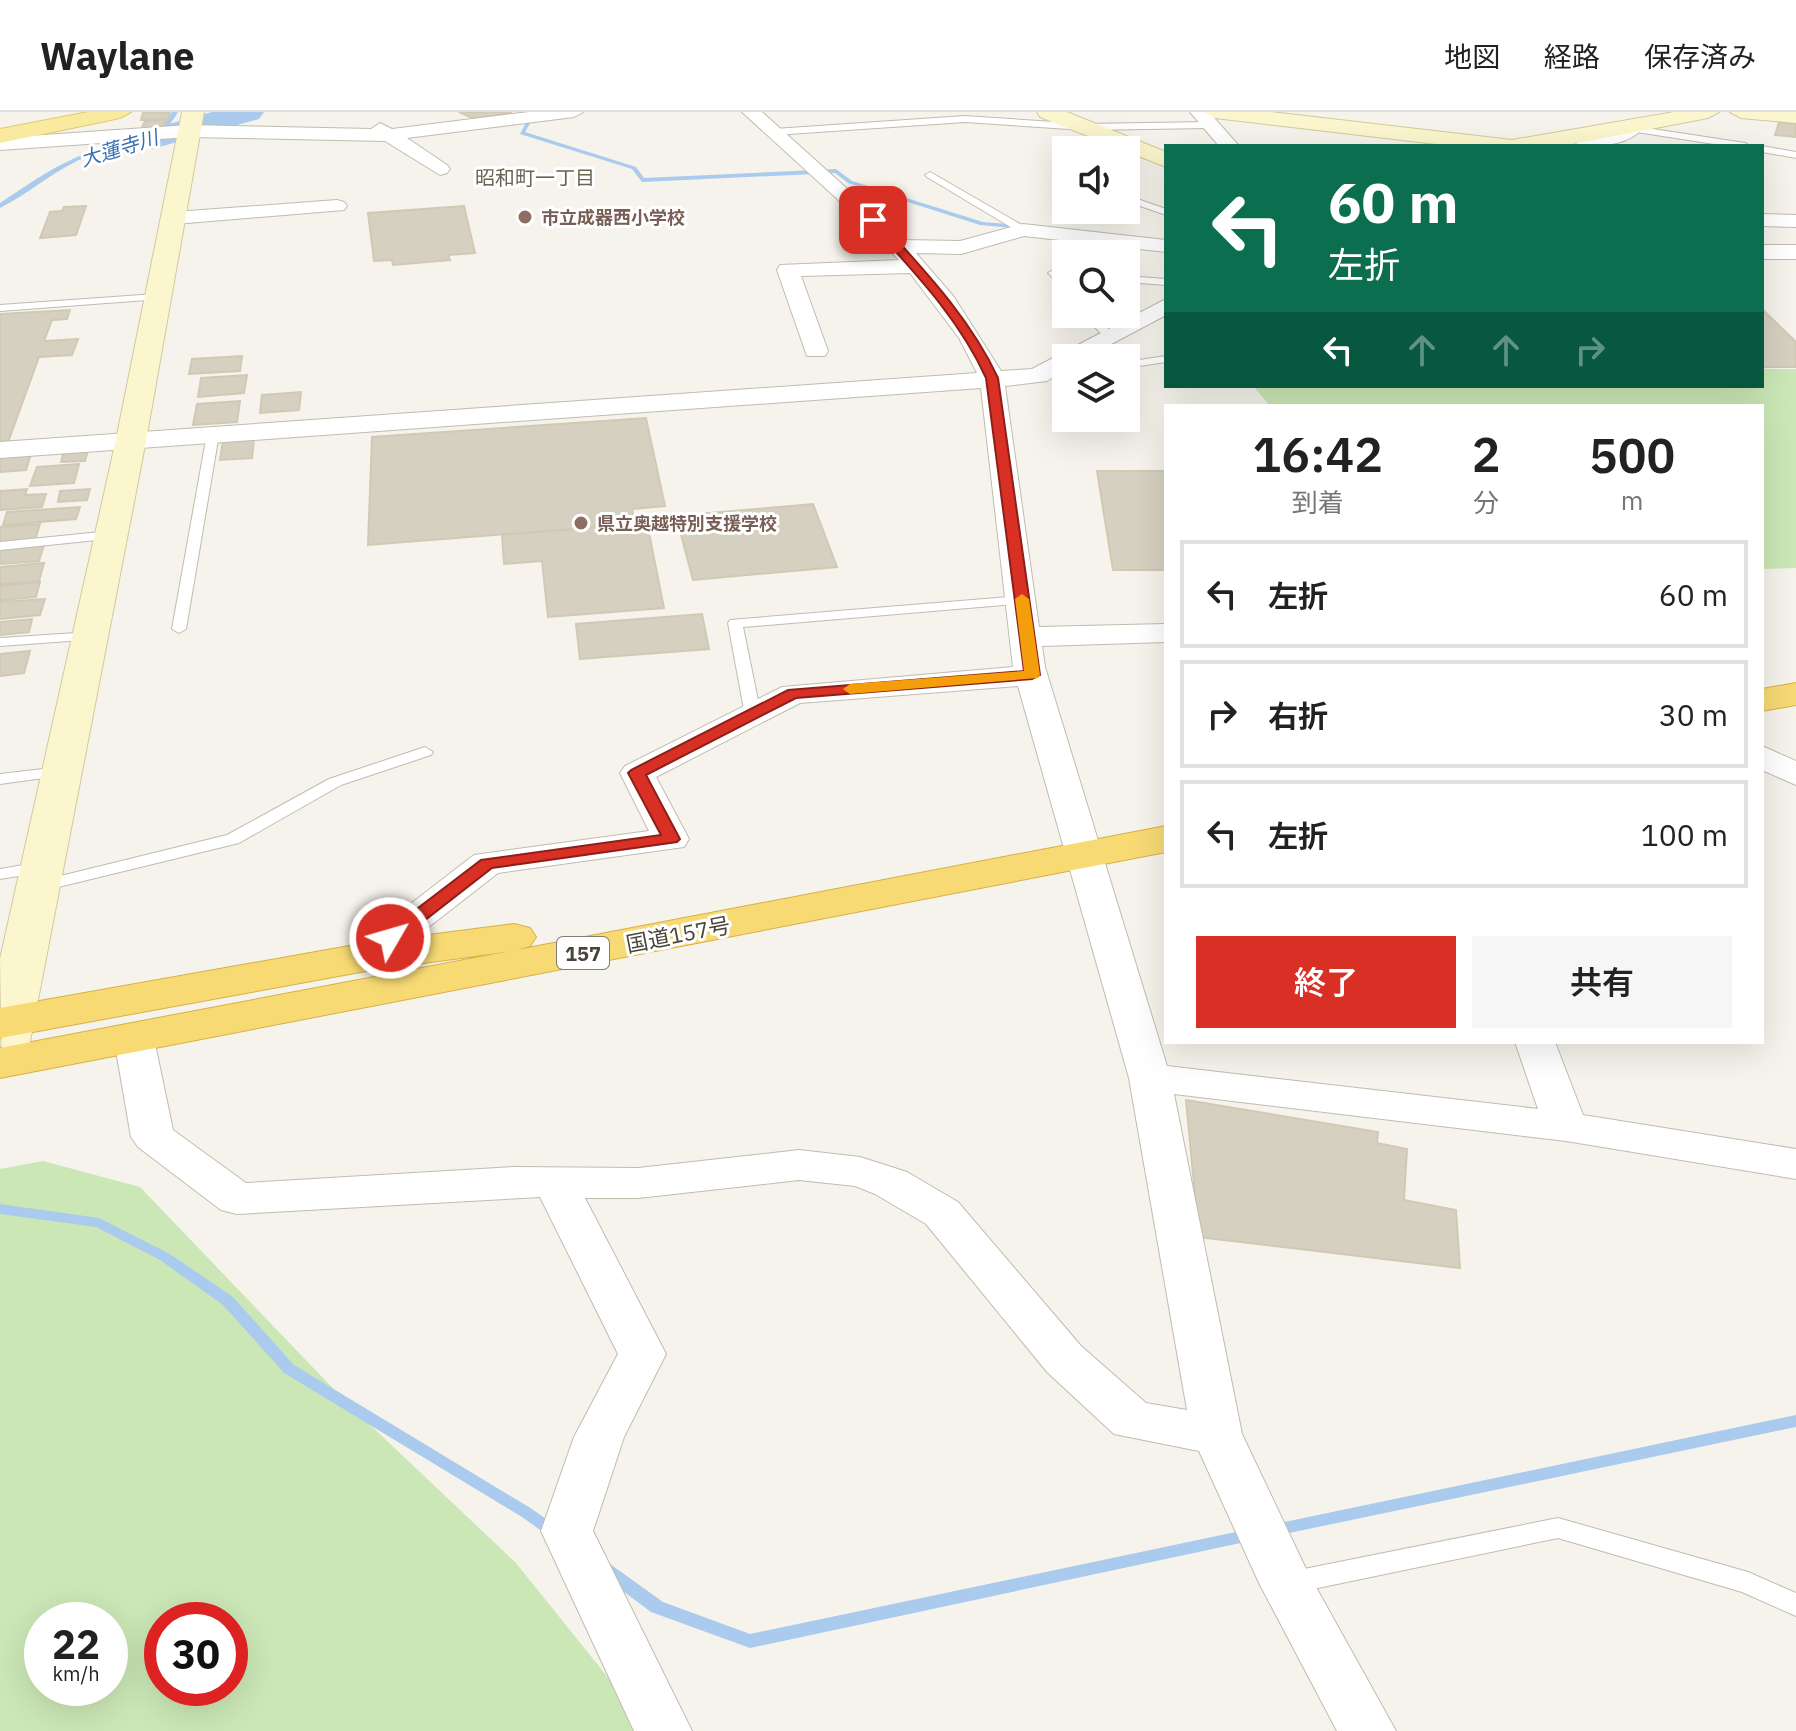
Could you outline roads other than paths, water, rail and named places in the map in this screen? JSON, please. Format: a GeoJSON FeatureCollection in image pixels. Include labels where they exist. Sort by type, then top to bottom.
{"type":"FeatureCollection","features":[{"type":"Feature","properties":{"kind":"highway"},"geometry":{"type":"LineString","coordinates":[[1764,700],[1796,694]]}},
{"type":"Feature","properties":{"kind":"highway"},"geometry":{"type":"LineString","coordinates":[[1764,722],[1796,716]]}},
{"type":"Feature","properties":{"kind":"highway","name":"国道157号"},"geometry":{"type":"LineString","coordinates":[[3,1042],[134,1039],[1082,844],[1164,817]]}},
{"type":"Feature","properties":{"kind":"highway","name":"国道157号"},"geometry":{"type":"LineString","coordinates":[[3,1042],[366,957],[491,942],[1082,844],[1164,839]]}},
{"type":"Feature","properties":{"kind":"main road"},"geometry":{"type":"LineString","coordinates":[[0,136],[120,112]]}},
{"type":"Feature","properties":{"kind":"street"},"geometry":{"type":"LineString","coordinates":[[354,112],[440,169]]}},
{"type":"Feature","properties":{"kind":"street"},"geometry":{"type":"LineString","coordinates":[[0,144],[191,122],[388,135],[574,112]]}},
{"type":"Feature","properties":{"kind":"street"},"geometry":{"type":"LineString","coordinates":[[751,112],[873,220],[944,299],[982,355],[992,378],[1032,675],[1150,1078],[1217,1434],[1286,1583],[1367,1731]]}},
{"type":"Feature","properties":{"kind":"street"},"geometry":{"type":"LineString","coordinates":[[1048,112],[1164,159]]}},
{"type":"Feature","properties":{"kind":"street"},"geometry":{"type":"LineString","coordinates":[[1547,144],[1708,112]]}},
{"type":"Feature","properties":{"kind":"street"},"geometry":{"type":"LineString","coordinates":[[1741,112],[1796,117]]}},
{"type":"Feature","properties":{"kind":"street"},"geometry":{"type":"LineString","coordinates":[[1208,116],[1228,144]]}},
{"type":"Feature","properties":{"kind":"street"},"geometry":{"type":"LineString","coordinates":[[1208,116],[1491,144]]}},
{"type":"Feature","properties":{"kind":"street"},"geometry":{"type":"LineString","coordinates":[[3,1042],[91,636],[156,297],[175,218],[191,122]]}},
{"type":"Feature","properties":{"kind":"street"},"geometry":{"type":"LineString","coordinates":[[1592,144],[1627,134],[1635,128]]}},
{"type":"Feature","properties":{"kind":"street"},"geometry":{"type":"LineString","coordinates":[[175,218],[337,206]]}},
{"type":"Feature","properties":{"kind":"street"},"geometry":{"type":"LineString","coordinates":[[1764,220],[1796,221]]}},
{"type":"Feature","properties":{"kind":"street"},"geometry":{"type":"LineString","coordinates":[[816,351],[788,270],[961,248],[1023,230],[1164,246]]}},
{"type":"Feature","properties":{"kind":"street"},"geometry":{"type":"LineString","coordinates":[[1764,252],[1796,252]]}},
{"type":"Feature","properties":{"kind":"street"},"geometry":{"type":"LineString","coordinates":[[1092,344],[1164,307]]}},
{"type":"Feature","properties":{"kind":"street"},"geometry":{"type":"LineString","coordinates":[[0,450],[1038,376],[1052,367]]}},
{"type":"Feature","properties":{"kind":"street"},"geometry":{"type":"LineString","coordinates":[[1026,637],[1164,633]]}},
{"type":"Feature","properties":{"kind":"street"},"geometry":{"type":"LineString","coordinates":[[366,957],[487,863],[671,839],[637,773],[793,694],[1032,675]]}},
{"type":"Feature","properties":{"kind":"street"},"geometry":{"type":"LineString","coordinates":[[1764,757],[1796,775]]}},
{"type":"Feature","properties":{"kind":"street"},"geometry":{"type":"LineString","coordinates":[[134,1039],[153,1137],[237,1199],[514,1182],[638,1183],[799,1165],[860,1172],[891,1183],[942,1213],[1064,1359],[1132,1420],[1217,1434]]}},
{"type":"Feature","properties":{"kind":"street"},"geometry":{"type":"LineString","coordinates":[[1536,1044],[1566,1127]]}},
{"type":"Feature","properties":{"kind":"street"},"geometry":{"type":"LineString","coordinates":[[1150,1078],[1566,1127],[1796,1164]]}},
{"type":"Feature","properties":{"kind":"street"},"geometry":{"type":"LineString","coordinates":[[555,1183],[642,1354],[599,1437],[567,1531],[663,1731]]}},
{"type":"Feature","properties":{"kind":"lane"},"geometry":{"type":"LineString","coordinates":[[774,132],[965,119],[1084,127],[1208,116]]}},
{"type":"Feature","properties":{"kind":"lane"},"geometry":{"type":"LineString","coordinates":[[1635,128],[1733,144]]}},
{"type":"Feature","properties":{"kind":"lane"},"geometry":{"type":"LineString","coordinates":[[1764,149],[1796,155]]}},
{"type":"Feature","properties":{"kind":"lane"},"geometry":{"type":"LineString","coordinates":[[930,175],[1023,230]]}},
{"type":"Feature","properties":{"kind":"lane"},"geometry":{"type":"LineString","coordinates":[[1140,203],[1164,211]]}},
{"type":"Feature","properties":{"kind":"lane"},"geometry":{"type":"LineString","coordinates":[[1140,280],[1164,282]]}},
{"type":"Feature","properties":{"kind":"lane"},"geometry":{"type":"LineString","coordinates":[[0,308],[156,297]]}},
{"type":"Feature","properties":{"kind":"lane"},"geometry":{"type":"LineString","coordinates":[[1102,328],[1108,335]]}},
{"type":"Feature","properties":{"kind":"lane"},"geometry":{"type":"LineString","coordinates":[[1140,363],[1164,359]]}},
{"type":"Feature","properties":{"kind":"lane"},"geometry":{"type":"LineString","coordinates":[[1038,376],[1052,374]]}},
{"type":"Feature","properties":{"kind":"lane"},"geometry":{"type":"LineString","coordinates":[[179,629],[213,434]]}},
{"type":"Feature","properties":{"kind":"lane"},"geometry":{"type":"LineString","coordinates":[[0,546],[111,535]]}},
{"type":"Feature","properties":{"kind":"lane"},"geometry":{"type":"LineString","coordinates":[[753,715],[735,623],[1022,600]]}},
{"type":"Feature","properties":{"kind":"lane"},"geometry":{"type":"LineString","coordinates":[[0,642],[91,636]]}},
{"type":"Feature","properties":{"kind":"lane"},"geometry":{"type":"LineString","coordinates":[[0,874],[40,877],[233,839],[335,782],[425,752]]}},
{"type":"Feature","properties":{"kind":"lane"},"geometry":{"type":"LineString","coordinates":[[0,779],[60,772]]}},
{"type":"Feature","properties":{"kind":"lane"},"geometry":{"type":"LineString","coordinates":[[1286,1583],[1558,1528],[1748,1583],[1796,1605]]}},
{"type":"Feature","properties":{"kind":"waterway","name":"大蓮寺川"},"geometry":{"type":"LineString","coordinates":[[0,206],[79,158],[147,140],[168,125],[175,112]]}},
{"type":"Feature","properties":{"kind":"waterway","name":"大蓮寺川"},"geometry":{"type":"LineString","coordinates":[[152,139],[248,112]]}},
{"type":"Feature","properties":{"kind":"waterway"},"geometry":{"type":"LineString","coordinates":[[540,112],[533,114],[522,133],[634,168],[642,180],[836,171],[850,182],[982,224],[1022,227]]}},
{"type":"Feature","properties":{"kind":"waterway"},"geometry":{"type":"LineString","coordinates":[[0,1209],[99,1223],[165,1257],[228,1301],[289,1369],[555,1533]]}},
{"type":"Feature","properties":{"kind":"waterway"},"geometry":{"type":"LineString","coordinates":[[1275,1530],[1796,1421]]}},
{"type":"Feature","properties":{"kind":"waterway"},"geometry":{"type":"LineString","coordinates":[[605,1569],[657,1607],[750,1641],[1250,1535]]}},
{"type":"Feature","properties":{"kind":"place","name":"市立成器西小学校"},"geometry":{"type":"Point","coordinates":[525,217]}},
{"type":"Feature","properties":{"kind":"place","name":"県立奥越特別支援学校"},"geometry":{"type":"Point","coordinates":[581,523]}},
{"type":"Feature","properties":{"kind":"district","name":"昭和町一丁目"},"geometry":{"type":"Point","coordinates":[535,177]}}]}
